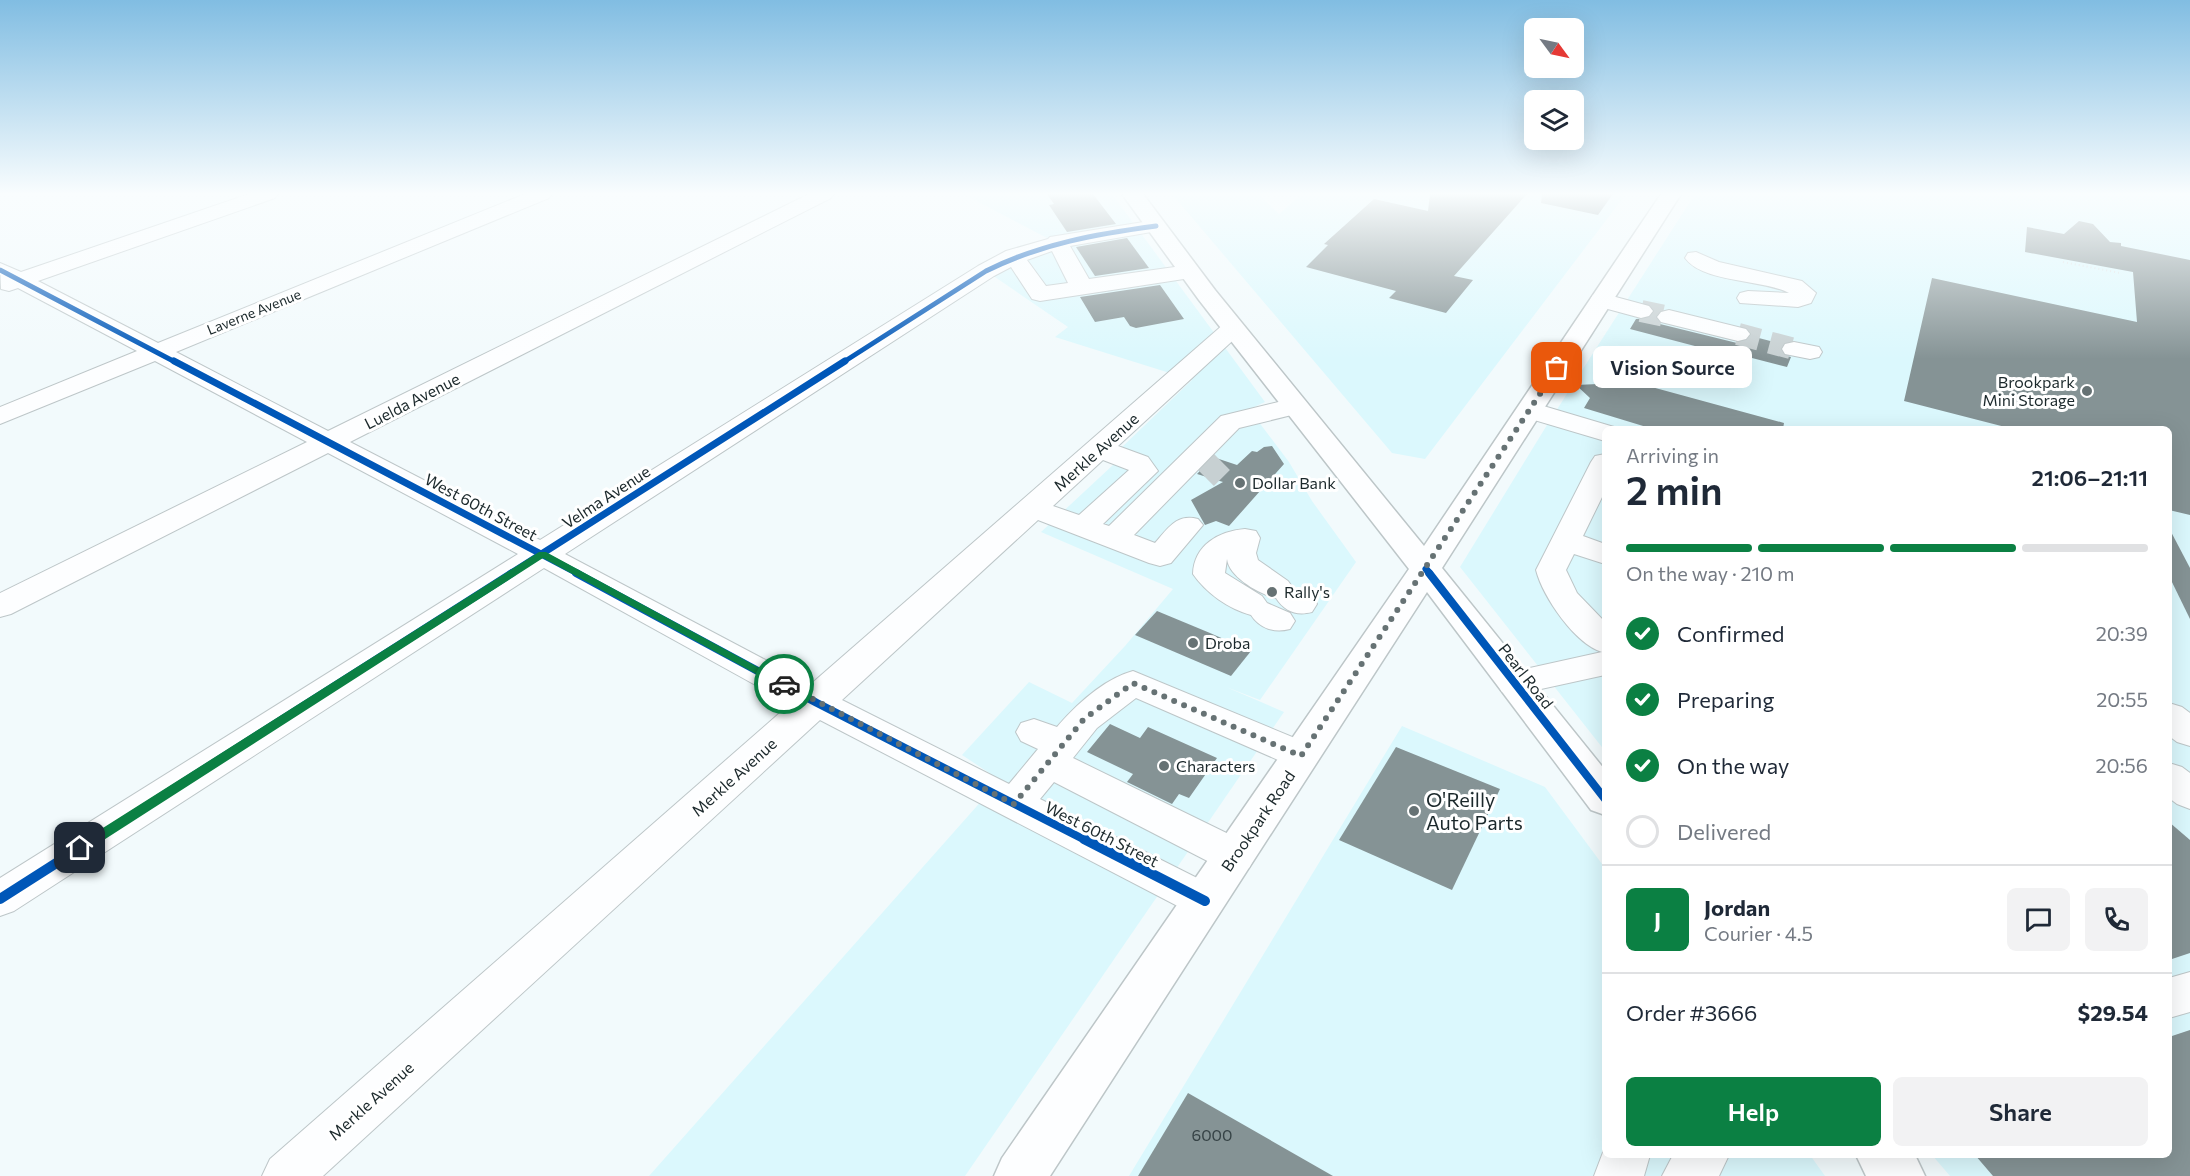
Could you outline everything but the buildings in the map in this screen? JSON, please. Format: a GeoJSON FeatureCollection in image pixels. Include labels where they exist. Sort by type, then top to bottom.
{"type":"FeatureCollection","features":[{"type":"Feature","properties":{"kind":"main road","name":"Pearl Road"},"geometry":{"type":"LineString","coordinates":[[1172,249],[1602,795]]}},
{"type":"Feature","properties":{"kind":"main road","name":"Brookpark Road"},"geometry":{"type":"LineString","coordinates":[[1020,1176],[1235,856],[1635,249]]}},
{"type":"Feature","properties":{"kind":"main road"},"geometry":{"type":"LineString","coordinates":[[1884,1158],[1899,1176]]}},
{"type":"Feature","properties":{"kind":"street"},"geometry":{"type":"LineString","coordinates":[[7,279],[99,249]]}},
{"type":"Feature","properties":{"kind":"street","name":"Laverne Avenue"},"geometry":{"type":"LineString","coordinates":[[0,416],[408,249]]}},
{"type":"Feature","properties":{"kind":"street","name":"Luelda Avenue"},"geometry":{"type":"LineString","coordinates":[[0,606],[714,249]]}},
{"type":"Feature","properties":{"kind":"street","name":"Velma Avenue"},"geometry":{"type":"LineString","coordinates":[[0,899],[986,271],[1014,256],[1035,249]]}},
{"type":"Feature","properties":{"kind":"street"},"geometry":{"type":"LineString","coordinates":[[1062,249],[1082,287]]}},
{"type":"Feature","properties":{"kind":"street"},"geometry":{"type":"LineString","coordinates":[[1014,256],[1040,294],[1189,272]]}},
{"type":"Feature","properties":{"kind":"street"},"geometry":{"type":"LineString","coordinates":[[1696,258],[1712,267],[1794,286],[1805,293],[1803,298],[1798,300],[1748,298]]}},
{"type":"Feature","properties":{"kind":"street","name":"West 60th Street"},"geometry":{"type":"LineString","coordinates":[[7,279],[159,351],[817,703],[1205,901]]}},
{"type":"Feature","properties":{"kind":"street"},"geometry":{"type":"LineString","coordinates":[[1601,300],[1641,310]]}},
{"type":"Feature","properties":{"kind":"street"},"geometry":{"type":"LineString","coordinates":[[1669,317],[1738,334]]}},
{"type":"Feature","properties":{"kind":"street","name":"Merkle Avenue"},"geometry":{"type":"LineString","coordinates":[[287,1176],[1233,328]]}},
{"type":"Feature","properties":{"kind":"street"},"geometry":{"type":"LineString","coordinates":[[1114,538],[1230,422],[1295,406]]}},
{"type":"Feature","properties":{"kind":"street"},"geometry":{"type":"LineString","coordinates":[[1530,410],[1602,432]]}},
{"type":"Feature","properties":{"kind":"street"},"geometry":{"type":"LineString","coordinates":[[1152,500],[1191,491],[1250,429],[1246,417]]}},
{"type":"Feature","properties":{"kind":"street"},"geometry":{"type":"LineString","coordinates":[[1083,527],[1144,471],[1138,463],[1099,449]]}},
{"type":"Feature","properties":{"kind":"street"},"geometry":{"type":"LineString","coordinates":[[1602,475],[1595,505],[1566,541],[1551,570],[1555,585],[1568,605],[1602,639]]}},
{"type":"Feature","properties":{"kind":"street"},"geometry":{"type":"LineString","coordinates":[[1033,508],[1160,556],[1188,525]]}},
{"type":"Feature","properties":{"kind":"street"},"geometry":{"type":"LineString","coordinates":[[1245,538],[1233,538],[1225,542],[1211,559],[1209,574],[1214,581],[1278,605]]}},
{"type":"Feature","properties":{"kind":"street"},"geometry":{"type":"LineString","coordinates":[[1566,541],[1602,553]]}},
{"type":"Feature","properties":{"kind":"street"},"geometry":{"type":"LineString","coordinates":[[1514,683],[1602,664]]}},
{"type":"Feature","properties":{"kind":"street"},"geometry":{"type":"LineString","coordinates":[[1014,804],[1048,746],[1133,683],[1301,756]]}},
{"type":"Feature","properties":{"kind":"street"},"geometry":{"type":"LineString","coordinates":[[2172,718],[2190,733]]}},
{"type":"Feature","properties":{"kind":"street"},"geometry":{"type":"LineString","coordinates":[[1048,746],[1235,856]]}},
{"type":"Feature","properties":{"kind":"street"},"geometry":{"type":"LineString","coordinates":[[2172,779],[2190,794]]}},
{"type":"Feature","properties":{"kind":"street"},"geometry":{"type":"LineString","coordinates":[[2172,997],[2190,992]]}},
{"type":"Feature","properties":{"kind":"street"},"geometry":{"type":"LineString","coordinates":[[1618,1176],[1625,1158]]}},
{"type":"Feature","properties":{"kind":"street"},"geometry":{"type":"LineString","coordinates":[[1687,1176],[1702,1158]]}},
{"type":"Feature","properties":{"kind":"street"},"geometry":{"type":"LineString","coordinates":[[1716,1158],[1722,1176]]}},
{"type":"Feature","properties":{"kind":"path"},"geometry":{"type":"LineString","coordinates":[[2062,262],[2120,273]]}},
{"type":"Feature","properties":{"kind":"shaded area"},"geometry":{"type":"Polygon","coordinates":[[[1031,249],[1152,249],[1265,402],[1243,412],[1258,421],[1289,462],[1312,501],[1356,562],[1260,700],[1226,687],[1284,712],[965,1176],[649,1176],[1000,780],[962,755],[1029,682],[1072,703],[1125,646],[1173,589],[1041,532],[1128,451],[1139,454],[1121,448],[1192,380],[1055,337],[1068,327],[992,275],[1031,249]]]}},
{"type":"Feature","properties":{"kind":"shaded area"},"geometry":{"type":"Polygon","coordinates":[[[1219,249],[1584,249],[1425,459],[1392,453],[1219,249]]]}},
{"type":"Feature","properties":{"kind":"shaded area"},"geometry":{"type":"Polygon","coordinates":[[[1660,249],[2190,249],[2190,1176],[1950,1176],[1935,1158],[2172,1158],[2172,426],[1602,426],[1602,747],[1460,567],[1547,425],[1660,249]]]}},
{"type":"Feature","properties":{"kind":"shaded area"},"geometry":{"type":"Polygon","coordinates":[[[1402,726],[1545,787],[1602,864],[1602,1158],[1812,1158],[1825,1176],[1129,1176],[1402,726]]]}},
{"type":"Feature","properties":{"kind":"tunnel"},"geometry":{"type":"LineString","coordinates":[[1641,311],[1669,317]]}},
{"type":"Feature","properties":{"kind":"tunnel"},"geometry":{"type":"LineString","coordinates":[[1738,334],[1794,349]]}},
{"type":"Feature","properties":{"kind":"tunnel"},"geometry":{"type":"LineString","coordinates":[[1204,476],[1220,460]]}},
{"type":"Feature","properties":{"kind":"cycle path"},"geometry":{"type":"LineString","coordinates":[[0,899],[986,271],[1038,249]]}},
{"type":"Feature","properties":{"kind":"cycle path"},"geometry":{"type":"LineString","coordinates":[[0,270],[542,554],[817,703],[1205,901]]}},
{"type":"Feature","properties":{"kind":"cycle path"},"geometry":{"type":"LineString","coordinates":[[1426,569],[1602,795]]}},
{"type":"Feature","properties":{"kind":"way so far"},"geometry":{"type":"LineString","coordinates":[[784,684],[1014,804],[1084,719],[1133,683],[1301,756],[1557,368]]}},
{"type":"Feature","properties":{"kind":"place","name":"Vision Source"},"geometry":{"type":"Point","coordinates":[1557,368]}},
{"type":"Feature","properties":{"kind":"place","name":"Brookpark Mini Storage"},"geometry":{"type":"Point","coordinates":[2087,391]}},
{"type":"Feature","properties":{"kind":"place","name":"Dollar Bank"},"geometry":{"type":"Point","coordinates":[1240,483]}},
{"type":"Feature","properties":{"kind":"place","name":"Rally's"},"geometry":{"type":"Point","coordinates":[1272,592]}},
{"type":"Feature","properties":{"kind":"place","name":"Droba"},"geometry":{"type":"Point","coordinates":[1193,643]}},
{"type":"Feature","properties":{"kind":"place","name":"Characters"},"geometry":{"type":"Point","coordinates":[1164,766]}},
{"type":"Feature","properties":{"kind":"place","name":"O'Reilly Auto Parts"},"geometry":{"type":"Point","coordinates":[1414,811]}},
{"type":"Feature","properties":{"kind":"route"},"geometry":{"type":"LineString","coordinates":[[80,848],[542,554],[784,684]]}}]}
